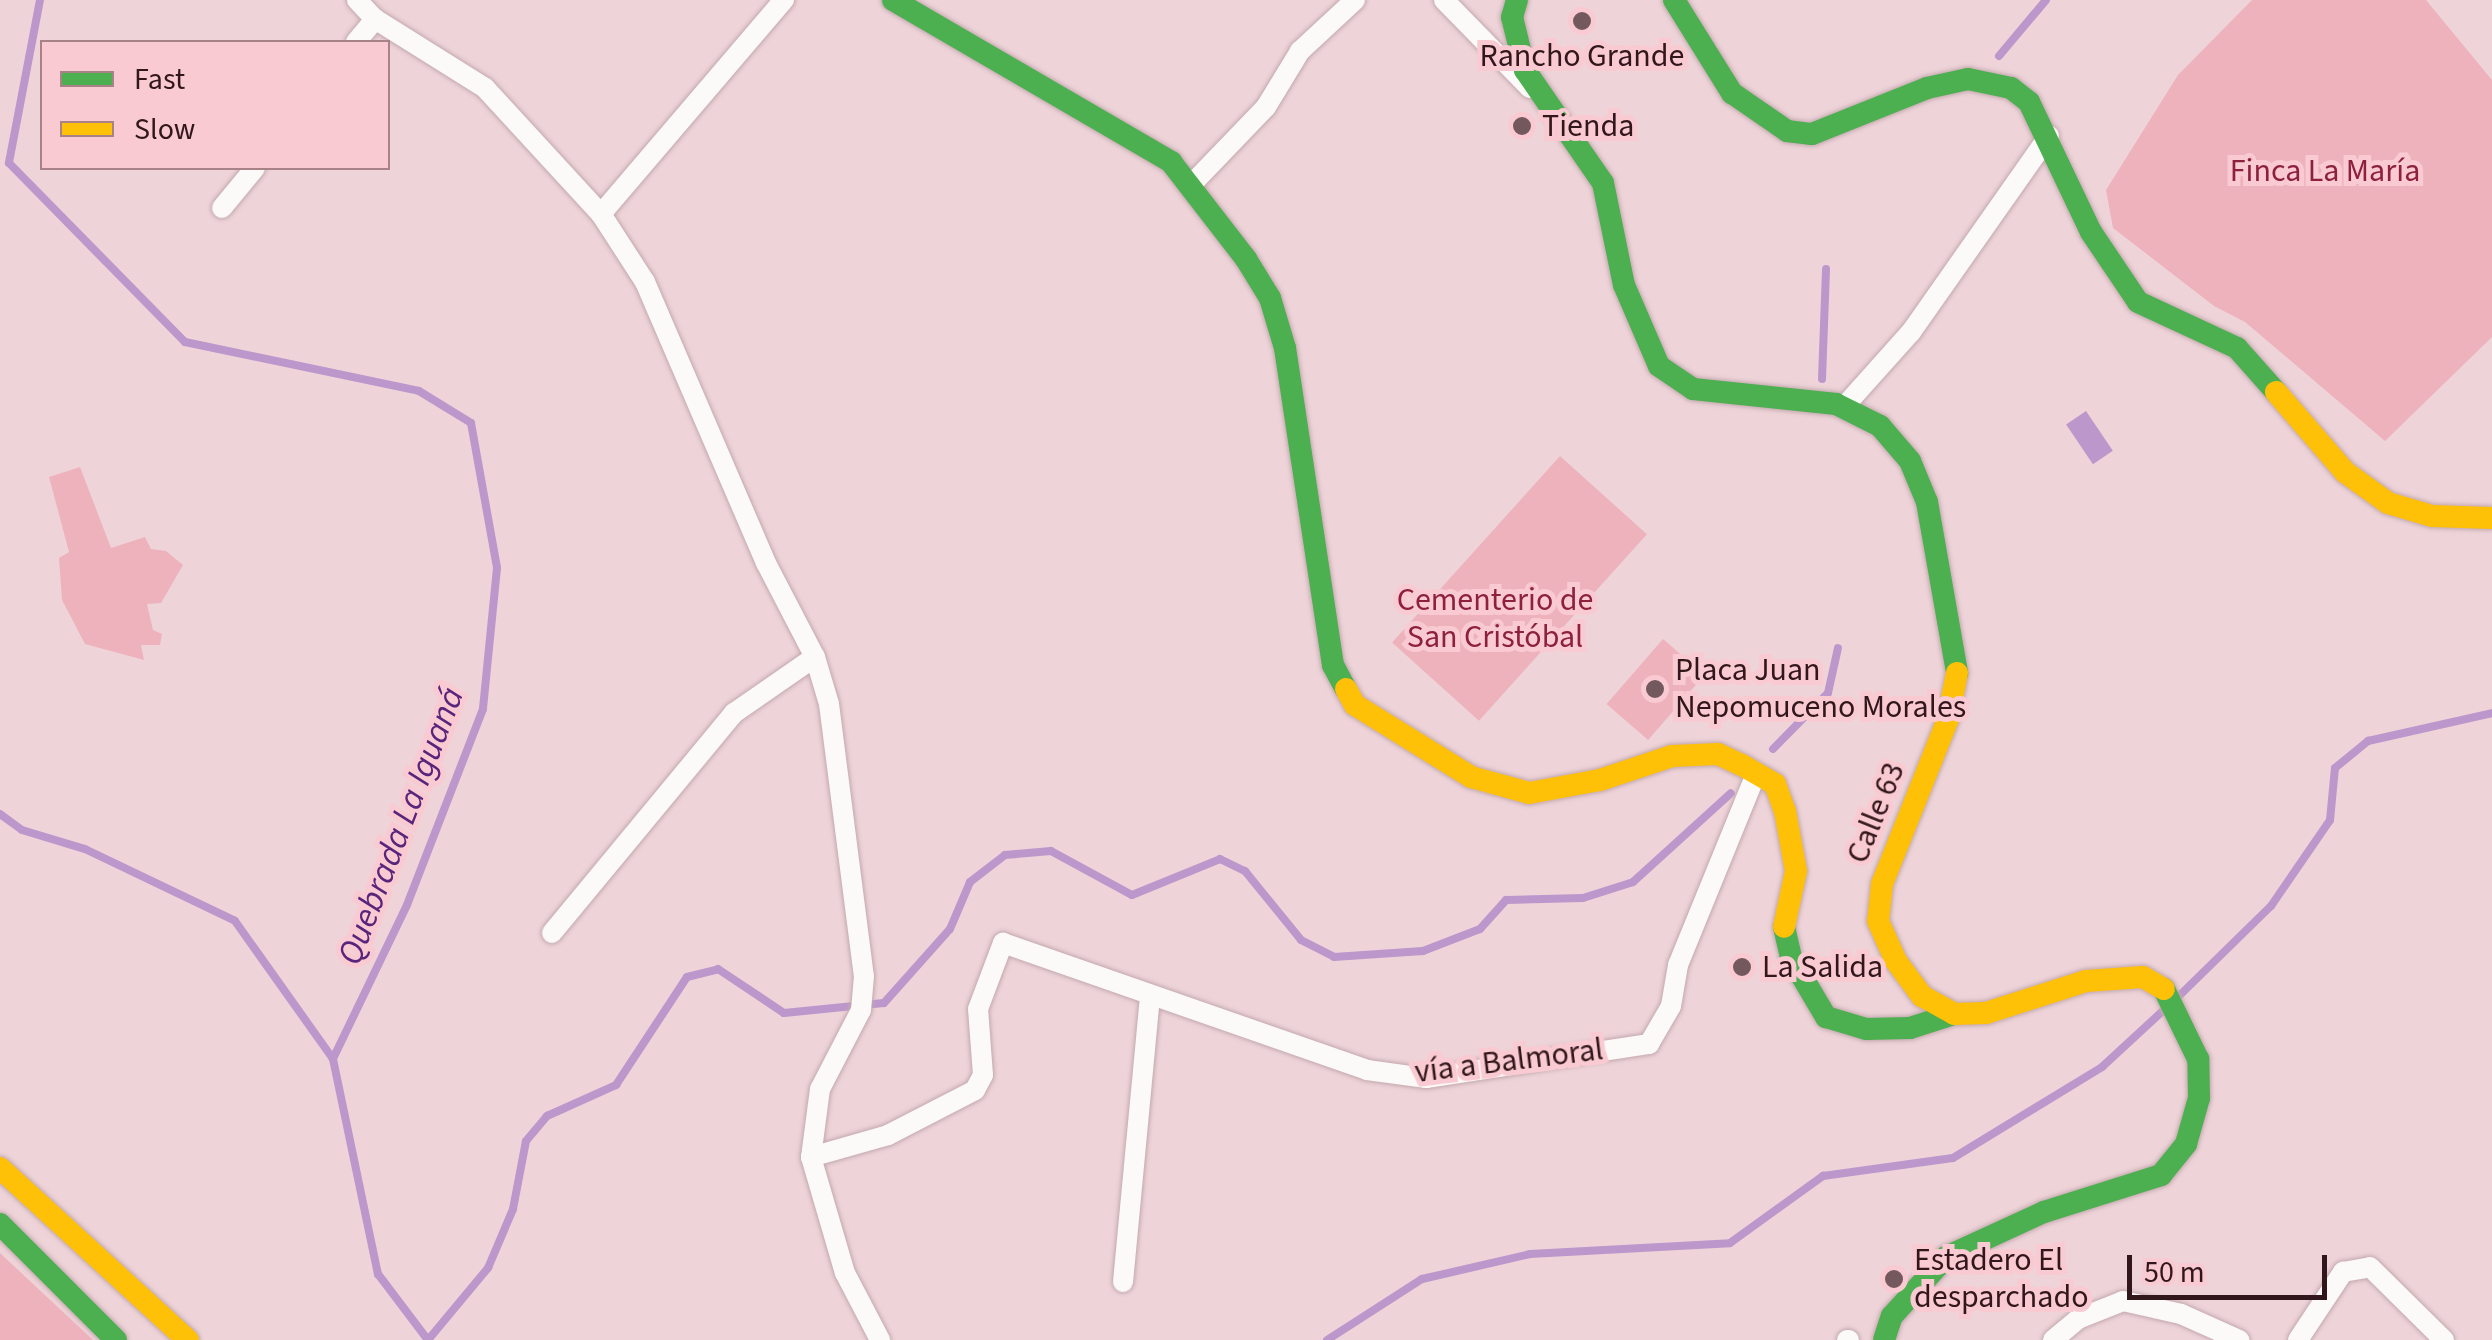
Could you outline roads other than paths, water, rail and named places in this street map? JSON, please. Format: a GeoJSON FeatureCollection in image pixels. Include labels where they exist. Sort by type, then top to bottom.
{"type":"FeatureCollection","features":[{"type":"Feature","properties":{"kind":"main road"},"geometry":{"type":"LineString","coordinates":[[893,0],[1172,162],[1270,298],[1288,368],[1333,665],[1355,705],[1472,777],[1529,792],[1672,756],[1718,754],[1775,784],[1796,872],[1783,924],[1790,958],[1826,1016],[1866,1028],[1910,1028],[1954,1014],[1986,1013],[2086,981],[2143,977],[2169,992],[2186,1018],[2200,1098],[2186,1144],[2161,1175],[2044,1212],[1946,1258],[1892,1316],[1884,1340]]}},
{"type":"Feature","properties":{"kind":"main road"},"geometry":{"type":"LineString","coordinates":[[1674,0],[1732,92],[1787,131],[1812,134],[1927,88],[1968,80],[2011,88],[2029,102],[2049,136],[2091,232],[2138,302],[2237,348],[2345,472],[2388,503],[2432,516],[2492,518]]}},
{"type":"Feature","properties":{"kind":"main road","name":"Calle 63"},"geometry":{"type":"LineString","coordinates":[[1514,9],[1536,94],[1580,141],[1602,183],[1624,285],[1659,366],[1693,390],[1843,408],[1880,426],[1910,462],[1948,588],[1958,662],[1948,718],[1894,842],[1878,920],[1922,996],[1954,1014]]}},
{"type":"Feature","properties":{"kind":"main road"},"geometry":{"type":"LineString","coordinates":[[0,1168],[188,1340]]}},
{"type":"Feature","properties":{"kind":"main road"},"geometry":{"type":"LineString","coordinates":[[0,1224],[116,1340]]}},
{"type":"Feature","properties":{"kind":"street"},"geometry":{"type":"LineString","coordinates":[[357,0],[375,19],[485,88],[600,214],[645,282],[766,563],[815,657],[829,704],[862,926],[863,987],[860,1010],[820,1089],[811,1158],[845,1273],[880,1340]]}},
{"type":"Feature","properties":{"kind":"street"},"geometry":{"type":"LineString","coordinates":[[600,214],[784,0]]}},
{"type":"Feature","properties":{"kind":"street"},"geometry":{"type":"LineString","coordinates":[[1191,185],[1266,108],[1300,51],[1356,0]]}},
{"type":"Feature","properties":{"kind":"street"},"geometry":{"type":"LineString","coordinates":[[1444,0],[1536,94]]}},
{"type":"Feature","properties":{"kind":"street"},"geometry":{"type":"LineString","coordinates":[[358,40],[375,19]]}},
{"type":"Feature","properties":{"kind":"street"},"geometry":{"type":"LineString","coordinates":[[1843,408],[1912,332],[2049,136]]}},
{"type":"Feature","properties":{"kind":"street"},"geometry":{"type":"LineString","coordinates":[[222,208],[253,170]]}},
{"type":"Feature","properties":{"kind":"street"},"geometry":{"type":"LineString","coordinates":[[552,933],[734,713],[815,657]]}},
{"type":"Feature","properties":{"kind":"street","name":"vía a Balmoral"},"geometry":{"type":"LineString","coordinates":[[811,1158],[888,1135],[975,1090],[984,1075],[978,1009],[998,948],[1010,944],[1311,1056],[1426,1078],[1649,1044],[1671,1006],[1678,965],[1756,774]]}},
{"type":"Feature","properties":{"kind":"street"},"geometry":{"type":"LineString","coordinates":[[1123,1282],[1150,997]]}},
{"type":"Feature","properties":{"kind":"street"},"geometry":{"type":"LineString","coordinates":[[2298,1340],[2343,1272],[2370,1268],[2444,1340]]}},
{"type":"Feature","properties":{"kind":"street"},"geometry":{"type":"LineString","coordinates":[[2052,1340],[2078,1319],[2124,1301],[2182,1314],[2238,1340]]}},
{"type":"Feature","properties":{"kind":"waterway","name":"Quebrada La Iguaná"},"geometry":{"type":"LineString","coordinates":[[40,0],[9,163],[185,342],[419,391],[471,423],[497,568],[483,709],[407,905],[333,1059],[378,1274],[428,1340]]}},
{"type":"Feature","properties":{"kind":"waterway"},"geometry":{"type":"LineString","coordinates":[[1999,56],[2046,0]]}},
{"type":"Feature","properties":{"kind":"waterway"},"geometry":{"type":"LineString","coordinates":[[1822,379],[1826,269]]}},
{"type":"Feature","properties":{"kind":"waterway"},"geometry":{"type":"LineString","coordinates":[[1773,749],[1828,693],[1838,648]]}},
{"type":"Feature","properties":{"kind":"waterway"},"geometry":{"type":"LineString","coordinates":[[2179,996],[2271,906],[2330,820],[2335,768],[2368,741],[2492,713]]}},
{"type":"Feature","properties":{"kind":"waterway"},"geometry":{"type":"LineString","coordinates":[[428,1340],[488,1268],[513,1209],[526,1141],[547,1116],[616,1085],[687,977],[718,969],[784,1013],[884,1003],[950,929],[970,882],[1005,855],[1051,851],[1132,895],[1220,859],[1245,871],[1301,940],[1334,957],[1423,951],[1480,929],[1506,900],[1583,898],[1633,882],[1731,793]]}},
{"type":"Feature","properties":{"kind":"waterway"},"geometry":{"type":"LineString","coordinates":[[0,814],[22,830],[85,849],[235,921],[333,1059]]}},
{"type":"Feature","properties":{"kind":"waterway"},"geometry":{"type":"LineString","coordinates":[[1327,1340],[1422,1279],[1530,1254],[1730,1243],[1823,1176],[1953,1158],[2102,1067],[2168,1006]]}},
{"type":"Feature","properties":{"kind":"place","name":"Rancho Grande"},"geometry":{"type":"Point","coordinates":[1582,21]}},
{"type":"Feature","properties":{"kind":"place","name":"Tienda"},"geometry":{"type":"Point","coordinates":[1522,126]}},
{"type":"Feature","properties":{"kind":"place","name":"Placa Juan Nepomuceno Morales"},"geometry":{"type":"Point","coordinates":[1655,689]}},
{"type":"Feature","properties":{"kind":"place","name":"La Salida"},"geometry":{"type":"Point","coordinates":[1742,967]}},
{"type":"Feature","properties":{"kind":"place","name":"Estadero El desparchado"},"geometry":{"type":"Point","coordinates":[1894,1279]}},
{"type":"Feature","properties":{"kind":"park label","name":"Finca La María"},"geometry":{"type":"Point","coordinates":[2325,171]}},
{"type":"Feature","properties":{"kind":"park label","name":"Cementerio de San Cristóbal"},"geometry":{"type":"Point","coordinates":[1495,620]}}]}
